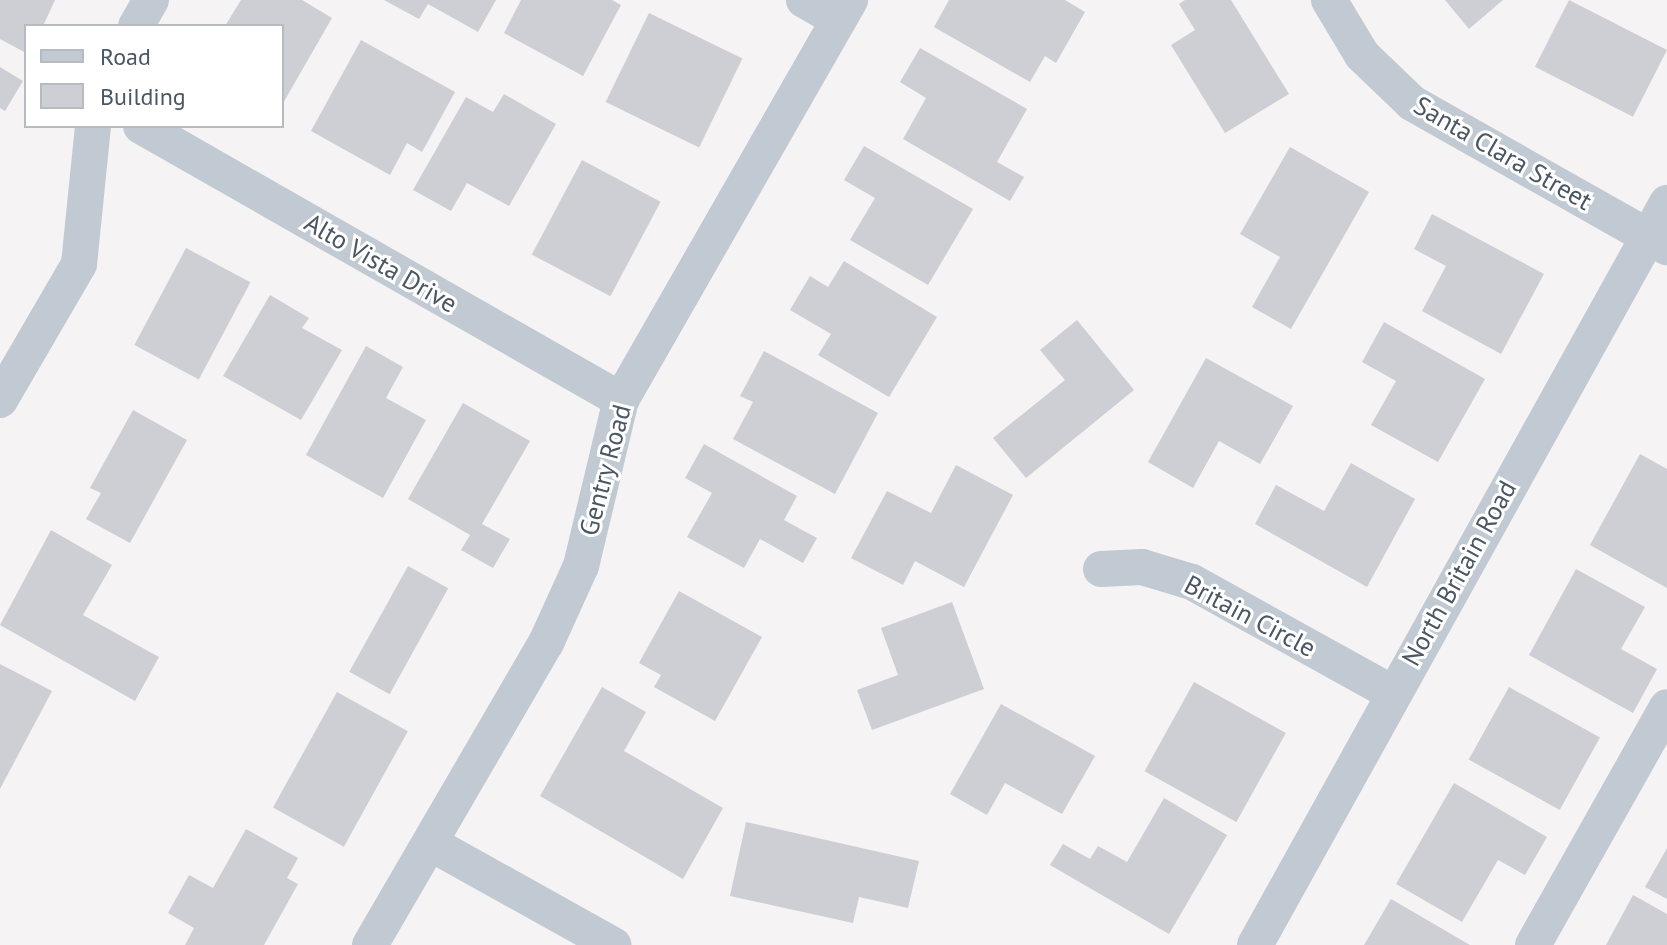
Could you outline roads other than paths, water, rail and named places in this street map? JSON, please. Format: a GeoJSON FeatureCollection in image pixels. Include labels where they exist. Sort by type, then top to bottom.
{"type":"FeatureCollection","features":[{"type":"Feature","properties":{"kind":"street"},"geometry":{"type":"LineString","coordinates":[[137,24],[151,0]]}},
{"type":"Feature","properties":{"kind":"street"},"geometry":{"type":"LineString","coordinates":[[804,0],[844,10]]}},
{"type":"Feature","properties":{"kind":"street","name":"Santa Clara Street"},"geometry":{"type":"LineString","coordinates":[[1329,0],[1362,55],[1412,103],[1658,241]]}},
{"type":"Feature","properties":{"kind":"street","name":"Gentry Road"},"geometry":{"type":"LineString","coordinates":[[370,945],[546,643],[581,566],[621,400],[844,10]]}},
{"type":"Feature","properties":{"kind":"street"},"geometry":{"type":"LineString","coordinates":[[0,400],[79,264],[93,128]]}},
{"type":"Feature","properties":{"kind":"street","name":"Alto Vista Drive"},"geometry":{"type":"LineString","coordinates":[[145,128],[621,400]]}},
{"type":"Feature","properties":{"kind":"street","name":"North Britain Road"},"geometry":{"type":"LineString","coordinates":[[1255,945],[1392,693],[1658,241],[1667,203]]}},
{"type":"Feature","properties":{"kind":"street","name":"Britain Circle"},"geometry":{"type":"LineString","coordinates":[[1101,569],[1142,567],[1192,582],[1392,693]]}},
{"type":"Feature","properties":{"kind":"street"},"geometry":{"type":"LineString","coordinates":[[1533,945],[1667,707]]}},
{"type":"Feature","properties":{"kind":"street"},"geometry":{"type":"LineString","coordinates":[[430,843],[613,945]]}}]}
